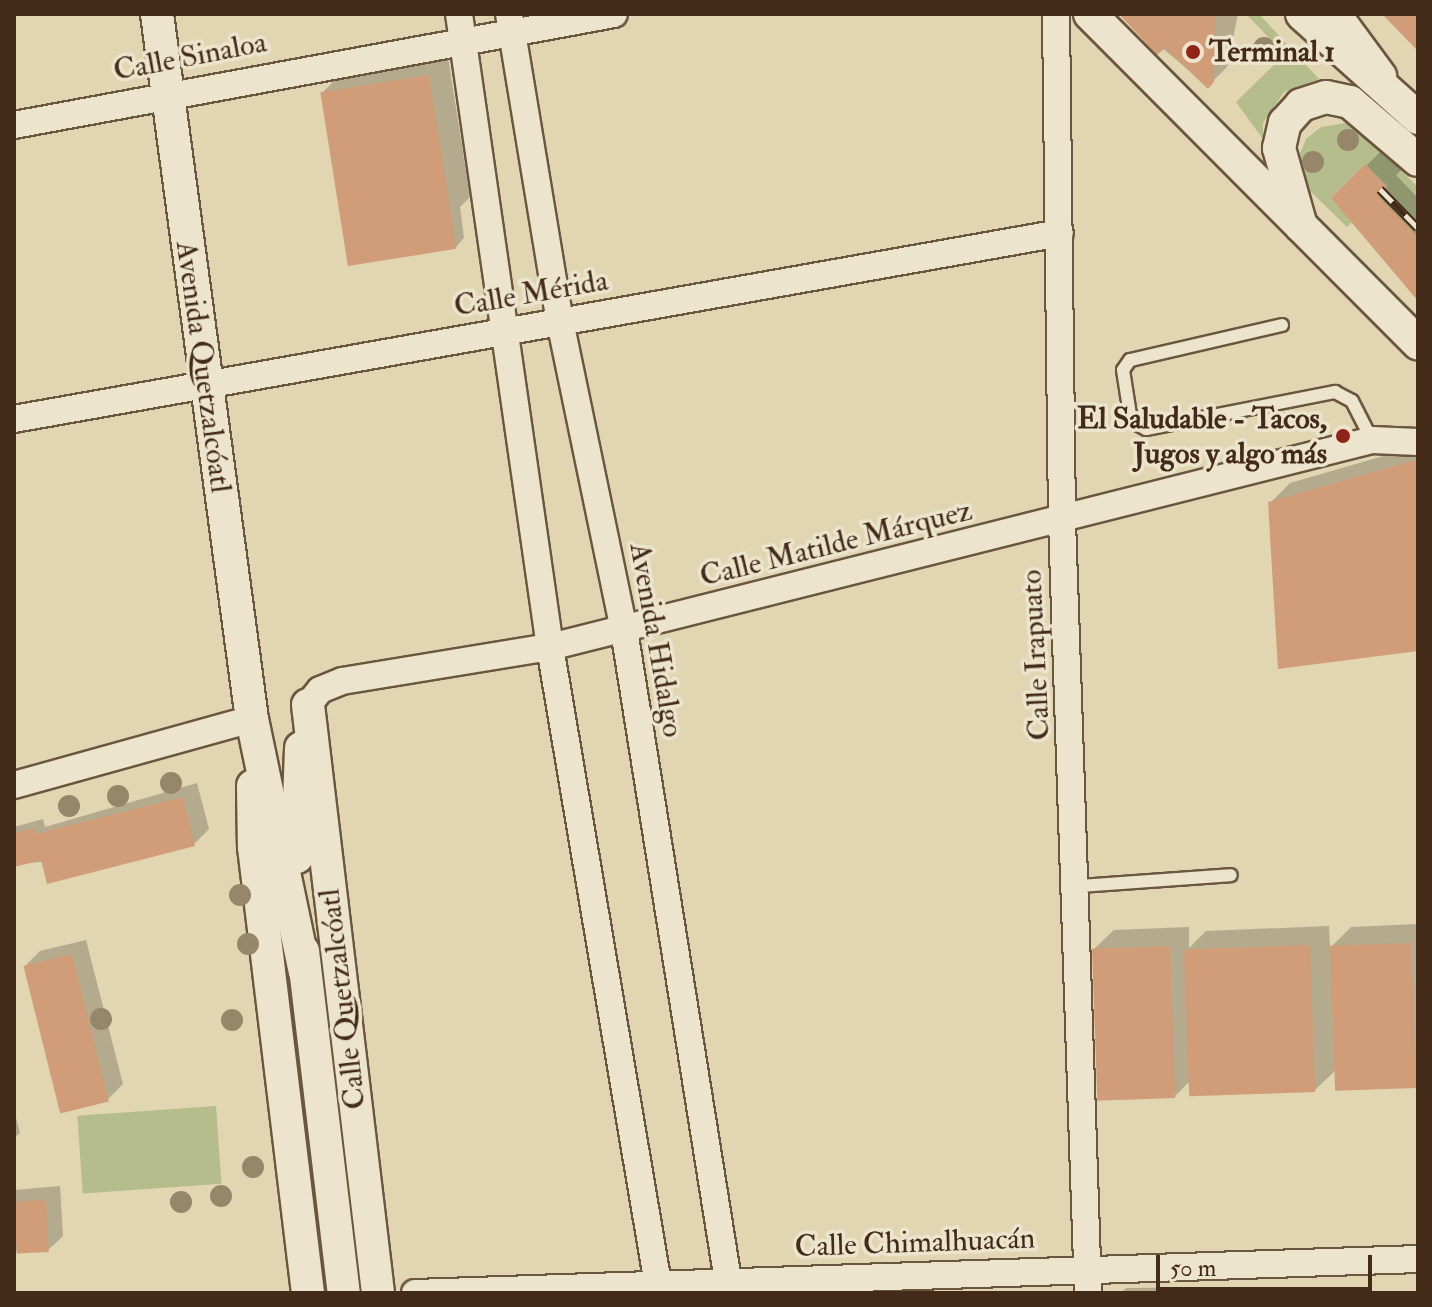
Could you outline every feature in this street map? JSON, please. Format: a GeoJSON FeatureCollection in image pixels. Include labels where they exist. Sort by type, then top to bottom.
{"type":"FeatureCollection","features":[{"type":"Feature","properties":{"kind":"street","name":"Avenida Quetzalcóatl"},"geometry":{"type":"LineString","coordinates":[[157,14],[204,383],[252,719]]}},
{"type":"Feature","properties":{"kind":"street"},"geometry":{"type":"LineString","coordinates":[[459,14],[507,331],[550,647],[658,1284]]}},
{"type":"Feature","properties":{"kind":"street","name":"Calle Sinaloa"},"geometry":{"type":"LineString","coordinates":[[14,125],[166,92],[464,41],[511,24],[614,14]]}},
{"type":"Feature","properties":{"kind":"street","name":"Calle Irapuato"},"geometry":{"type":"LineString","coordinates":[[1056,14],[1062,521],[1079,886],[1087,1281]]}},
{"type":"Feature","properties":{"kind":"street"},"geometry":{"type":"LineString","coordinates":[[1090,14],[1303,233],[1418,343]]}},
{"type":"Feature","properties":{"kind":"street"},"geometry":{"type":"LineString","coordinates":[[1302,14],[1411,111]]}},
{"type":"Feature","properties":{"kind":"street"},"geometry":{"type":"LineString","coordinates":[[1338,14],[1411,111]]}},
{"type":"Feature","properties":{"kind":"street","name":"Avenida Hidalgo"},"geometry":{"type":"LineString","coordinates":[[511,24],[560,321],[624,630],[728,1281]]}},
{"type":"Feature","properties":{"kind":"street"},"geometry":{"type":"LineString","coordinates":[[1303,233],[1279,148],[1285,123],[1301,105],[1326,97],[1350,102],[1418,160]]}},
{"type":"Feature","properties":{"kind":"street","name":"Calle Mérida"},"geometry":{"type":"LineString","coordinates":[[14,419],[1060,233]]}},
{"type":"Feature","properties":{"kind":"street","name":"Calle Matilde Márquez"},"geometry":{"type":"LineString","coordinates":[[308,705],[320,690],[342,681],[550,647],[1378,440],[1418,442]]}},
{"type":"Feature","properties":{"kind":"street"},"geometry":{"type":"LineString","coordinates":[[308,705],[296,789],[305,972],[344,1293]]}},
{"type":"Feature","properties":{"kind":"street","name":"Calle Quetzalcóatl"},"geometry":{"type":"LineString","coordinates":[[308,705],[378,1293]]}},
{"type":"Feature","properties":{"kind":"street"},"geometry":{"type":"LineString","coordinates":[[14,785],[252,719]]}},
{"type":"Feature","properties":{"kind":"street"},"geometry":{"type":"LineString","coordinates":[[252,719],[305,972]]}},
{"type":"Feature","properties":{"kind":"street"},"geometry":{"type":"LineString","coordinates":[[252,719],[254,847],[308,1293]]}},
{"type":"Feature","properties":{"kind":"street","name":"Calle Chimalhuacán"},"geometry":{"type":"LineString","coordinates":[[415,1293],[728,1281],[1087,1281],[1418,1259]]}},
{"type":"Feature","properties":{"kind":"lane"},"geometry":{"type":"LineString","coordinates":[[1282,325],[1130,360],[1123,370],[1131,421],[1146,429],[1335,392],[1352,401],[1378,440]]}},
{"type":"Feature","properties":{"kind":"lane"},"geometry":{"type":"LineString","coordinates":[[1079,886],[1231,875]]}},
{"type":"Feature","properties":{"kind":"green space"},"geometry":{"type":"Polygon","coordinates":[[[1246,14],[1259,14],[1319,79],[1284,92],[1263,123],[1263,139],[1236,102],[1285,54],[1246,14]]]}},
{"type":"Feature","properties":{"kind":"green space"},"geometry":{"type":"Polygon","coordinates":[[[1352,122],[1418,187],[1418,237],[1378,196],[1387,186],[1365,164],[1331,198],[1353,221],[1347,227],[1305,186],[1299,156],[1306,139],[1321,127],[1352,122]]]}},
{"type":"Feature","properties":{"kind":"green space"},"geometry":{"type":"Polygon","coordinates":[[[216,1106],[221,1184],[83,1194],[77,1116],[216,1106]]]}},
{"type":"Feature","properties":{"kind":"building","name":"Terminal 1"},"geometry":{"type":"Polygon","coordinates":[[[1119,14],[1215,14],[1214,82],[1208,89],[1165,48],[1157,55],[1119,14]]]}},
{"type":"Feature","properties":{"kind":"building","name":"Terminal 1"},"geometry":{"type":"Polygon","coordinates":[[[1382,14],[1418,14],[1418,51],[1382,14]]]}},
{"type":"Feature","properties":{"kind":"building"},"geometry":{"type":"Polygon","coordinates":[[[429,75],[457,249],[348,266],[320,92],[429,75]]]}},
{"type":"Feature","properties":{"kind":"building"},"geometry":{"type":"Polygon","coordinates":[[[1365,164],[1387,187],[1378,196],[1418,237],[1418,301],[1331,198],[1365,164]]]}},
{"type":"Feature","properties":{"kind":"building"},"geometry":{"type":"Polygon","coordinates":[[[1418,459],[1418,651],[1278,669],[1268,502],[1418,459]]]}},
{"type":"Feature","properties":{"kind":"building"},"geometry":{"type":"Polygon","coordinates":[[[183,797],[195,846],[47,884],[41,860],[14,867],[14,833],[33,828],[35,834],[183,797]]]}},
{"type":"Feature","properties":{"kind":"building"},"geometry":{"type":"Polygon","coordinates":[[[1411,943],[1416,1088],[1335,1091],[1330,946],[1411,943]]]}},
{"type":"Feature","properties":{"kind":"building"},"geometry":{"type":"Polygon","coordinates":[[[1310,945],[1315,1092],[1189,1096],[1184,949],[1310,945]]]}},
{"type":"Feature","properties":{"kind":"building"},"geometry":{"type":"Polygon","coordinates":[[[1170,946],[1175,1098],[1097,1101],[1092,949],[1170,946]]]}},
{"type":"Feature","properties":{"kind":"building"},"geometry":{"type":"Polygon","coordinates":[[[72,954],[109,1101],[60,1114],[23,966],[72,954]]]}},
{"type":"Feature","properties":{"kind":"building"},"geometry":{"type":"Polygon","coordinates":[[[46,1200],[49,1252],[17,1254],[14,1202],[46,1200]]]}},
{"type":"Feature","properties":{"kind":"railway"},"geometry":{"type":"LineString","coordinates":[[1380,189],[1418,228]]}},
{"type":"Feature","properties":{"kind":"place","name":"Terminal 1"},"geometry":{"type":"Point","coordinates":[1193,52]}},
{"type":"Feature","properties":{"kind":"place","name":"El Saludable - Tacos, Jugos y algo más"},"geometry":{"type":"Point","coordinates":[1343,436]}}]}
